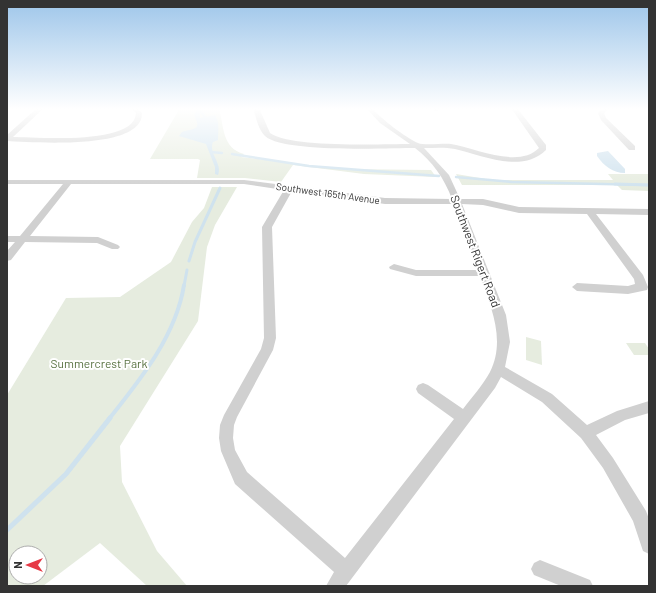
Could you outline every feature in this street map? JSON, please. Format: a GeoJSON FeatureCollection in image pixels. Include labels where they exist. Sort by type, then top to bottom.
{"type":"FeatureCollection","features":[{"type":"Feature","properties":{"kind":"street"},"geometry":{"type":"LineString","coordinates":[[7,139],[92,139],[113,136]]}},
{"type":"Feature","properties":{"kind":"street"},"geometry":{"type":"LineString","coordinates":[[269,136],[283,141],[325,146],[450,146],[488,157],[499,158],[523,158],[538,154],[543,148],[535,136]]}},
{"type":"Feature","properties":{"kind":"street","name":"Southwest Rigert Road"},"geometry":{"type":"LineString","coordinates":[[335,586],[499,370],[504,345],[503,329],[485,273],[458,202],[443,171],[417,146],[402,136]]}},
{"type":"Feature","properties":{"kind":"street"},"geometry":{"type":"LineString","coordinates":[[620,136],[632,148]]}},
{"type":"Feature","properties":{"kind":"street","name":"Southwest 165th Avenue"},"geometry":{"type":"LineString","coordinates":[[7,182],[244,182],[385,201],[487,203],[519,210],[649,212]]}},
{"type":"Feature","properties":{"kind":"street"},"geometry":{"type":"LineString","coordinates":[[7,258],[69,182]]}},
{"type":"Feature","properties":{"kind":"street"},"geometry":{"type":"LineString","coordinates":[[289,188],[267,227],[270,338],[267,350],[231,415],[227,425],[226,438],[228,451],[241,478],[346,571]]}},
{"type":"Feature","properties":{"kind":"street"},"geometry":{"type":"LineString","coordinates":[[577,287],[628,290],[642,286],[639,278],[589,210]]}},
{"type":"Feature","properties":{"kind":"street"},"geometry":{"type":"LineString","coordinates":[[7,239],[98,240],[115,247]]}},
{"type":"Feature","properties":{"kind":"street"},"geometry":{"type":"LineString","coordinates":[[394,267],[416,273],[485,273]]}},
{"type":"Feature","properties":{"kind":"street"},"geometry":{"type":"LineString","coordinates":[[499,370],[519,380],[547,398],[586,433],[608,463],[640,517],[649,545]]}},
{"type":"Feature","properties":{"kind":"street"},"geometry":{"type":"LineString","coordinates":[[423,389],[464,418]]}},
{"type":"Feature","properties":{"kind":"street"},"geometry":{"type":"LineString","coordinates":[[586,433],[622,415],[649,407]]}},
{"type":"Feature","properties":{"kind":"street"},"geometry":{"type":"LineString","coordinates":[[540,569],[584,586]]}},
{"type":"Feature","properties":{"kind":"green space"},"geometry":{"type":"Polygon","coordinates":[[[164,136],[225,136],[232,147],[244,154],[241,157],[340,169],[431,170],[436,177],[364,174],[293,165],[281,182],[245,178],[197,178],[200,160],[198,159],[150,159],[164,136]]]}},
{"type":"Feature","properties":{"kind":"green space"},"geometry":{"type":"Polygon","coordinates":[[[456,174],[492,180],[613,180],[608,174],[649,174],[649,191],[622,190],[617,185],[462,185],[456,174]]]}},
{"type":"Feature","properties":{"kind":"green space","name":"Summercrest Park"},"geometry":{"type":"Polygon","coordinates":[[[212,187],[237,187],[215,225],[207,247],[198,321],[120,446],[122,482],[157,551],[187,586],[147,586],[100,543],[48,582],[48,545],[8,545],[8,585],[44,585],[7,586],[7,395],[66,298],[120,297],[171,262],[192,222],[204,208],[212,187]]]}},
{"type":"Feature","properties":{"kind":"green space"},"geometry":{"type":"Polygon","coordinates":[[[526,337],[541,341],[542,365],[526,360],[526,337]]]}},
{"type":"Feature","properties":{"kind":"green space"},"geometry":{"type":"Polygon","coordinates":[[[626,343],[645,343],[649,349],[649,355],[634,355],[626,343]]]}},
{"type":"Feature","properties":{"kind":"water"},"geometry":{"type":"Polygon","coordinates":[[[179,136],[218,136],[218,140],[213,142],[212,150],[219,167],[218,175],[215,174],[215,167],[206,144],[179,136]]]}},
{"type":"Feature","properties":{"kind":"water"},"geometry":{"type":"Polygon","coordinates":[[[608,151],[625,169],[625,173],[617,172],[609,168],[597,156],[597,153],[608,151]]]}},
{"type":"Feature","properties":{"kind":"waterway"},"geometry":{"type":"LineString","coordinates":[[211,152],[222,153]]}},
{"type":"Feature","properties":{"kind":"waterway"},"geometry":{"type":"LineString","coordinates":[[232,154],[309,166],[439,176]]}},
{"type":"Feature","properties":{"kind":"waterway"},"geometry":{"type":"LineString","coordinates":[[456,177],[512,182],[649,185],[615,184]]}},
{"type":"Feature","properties":{"kind":"waterway"},"geometry":{"type":"LineString","coordinates":[[189,261],[195,242],[220,188]]}},
{"type":"Feature","properties":{"kind":"waterway"},"geometry":{"type":"LineString","coordinates":[[184,286],[187,270]]}},
{"type":"Feature","properties":{"kind":"waterway"},"geometry":{"type":"LineString","coordinates":[[109,419],[133,389],[165,340],[180,304],[184,285]]}},
{"type":"Feature","properties":{"kind":"waterway"},"geometry":{"type":"LineString","coordinates":[[7,530],[66,474],[110,418]]}}]}
